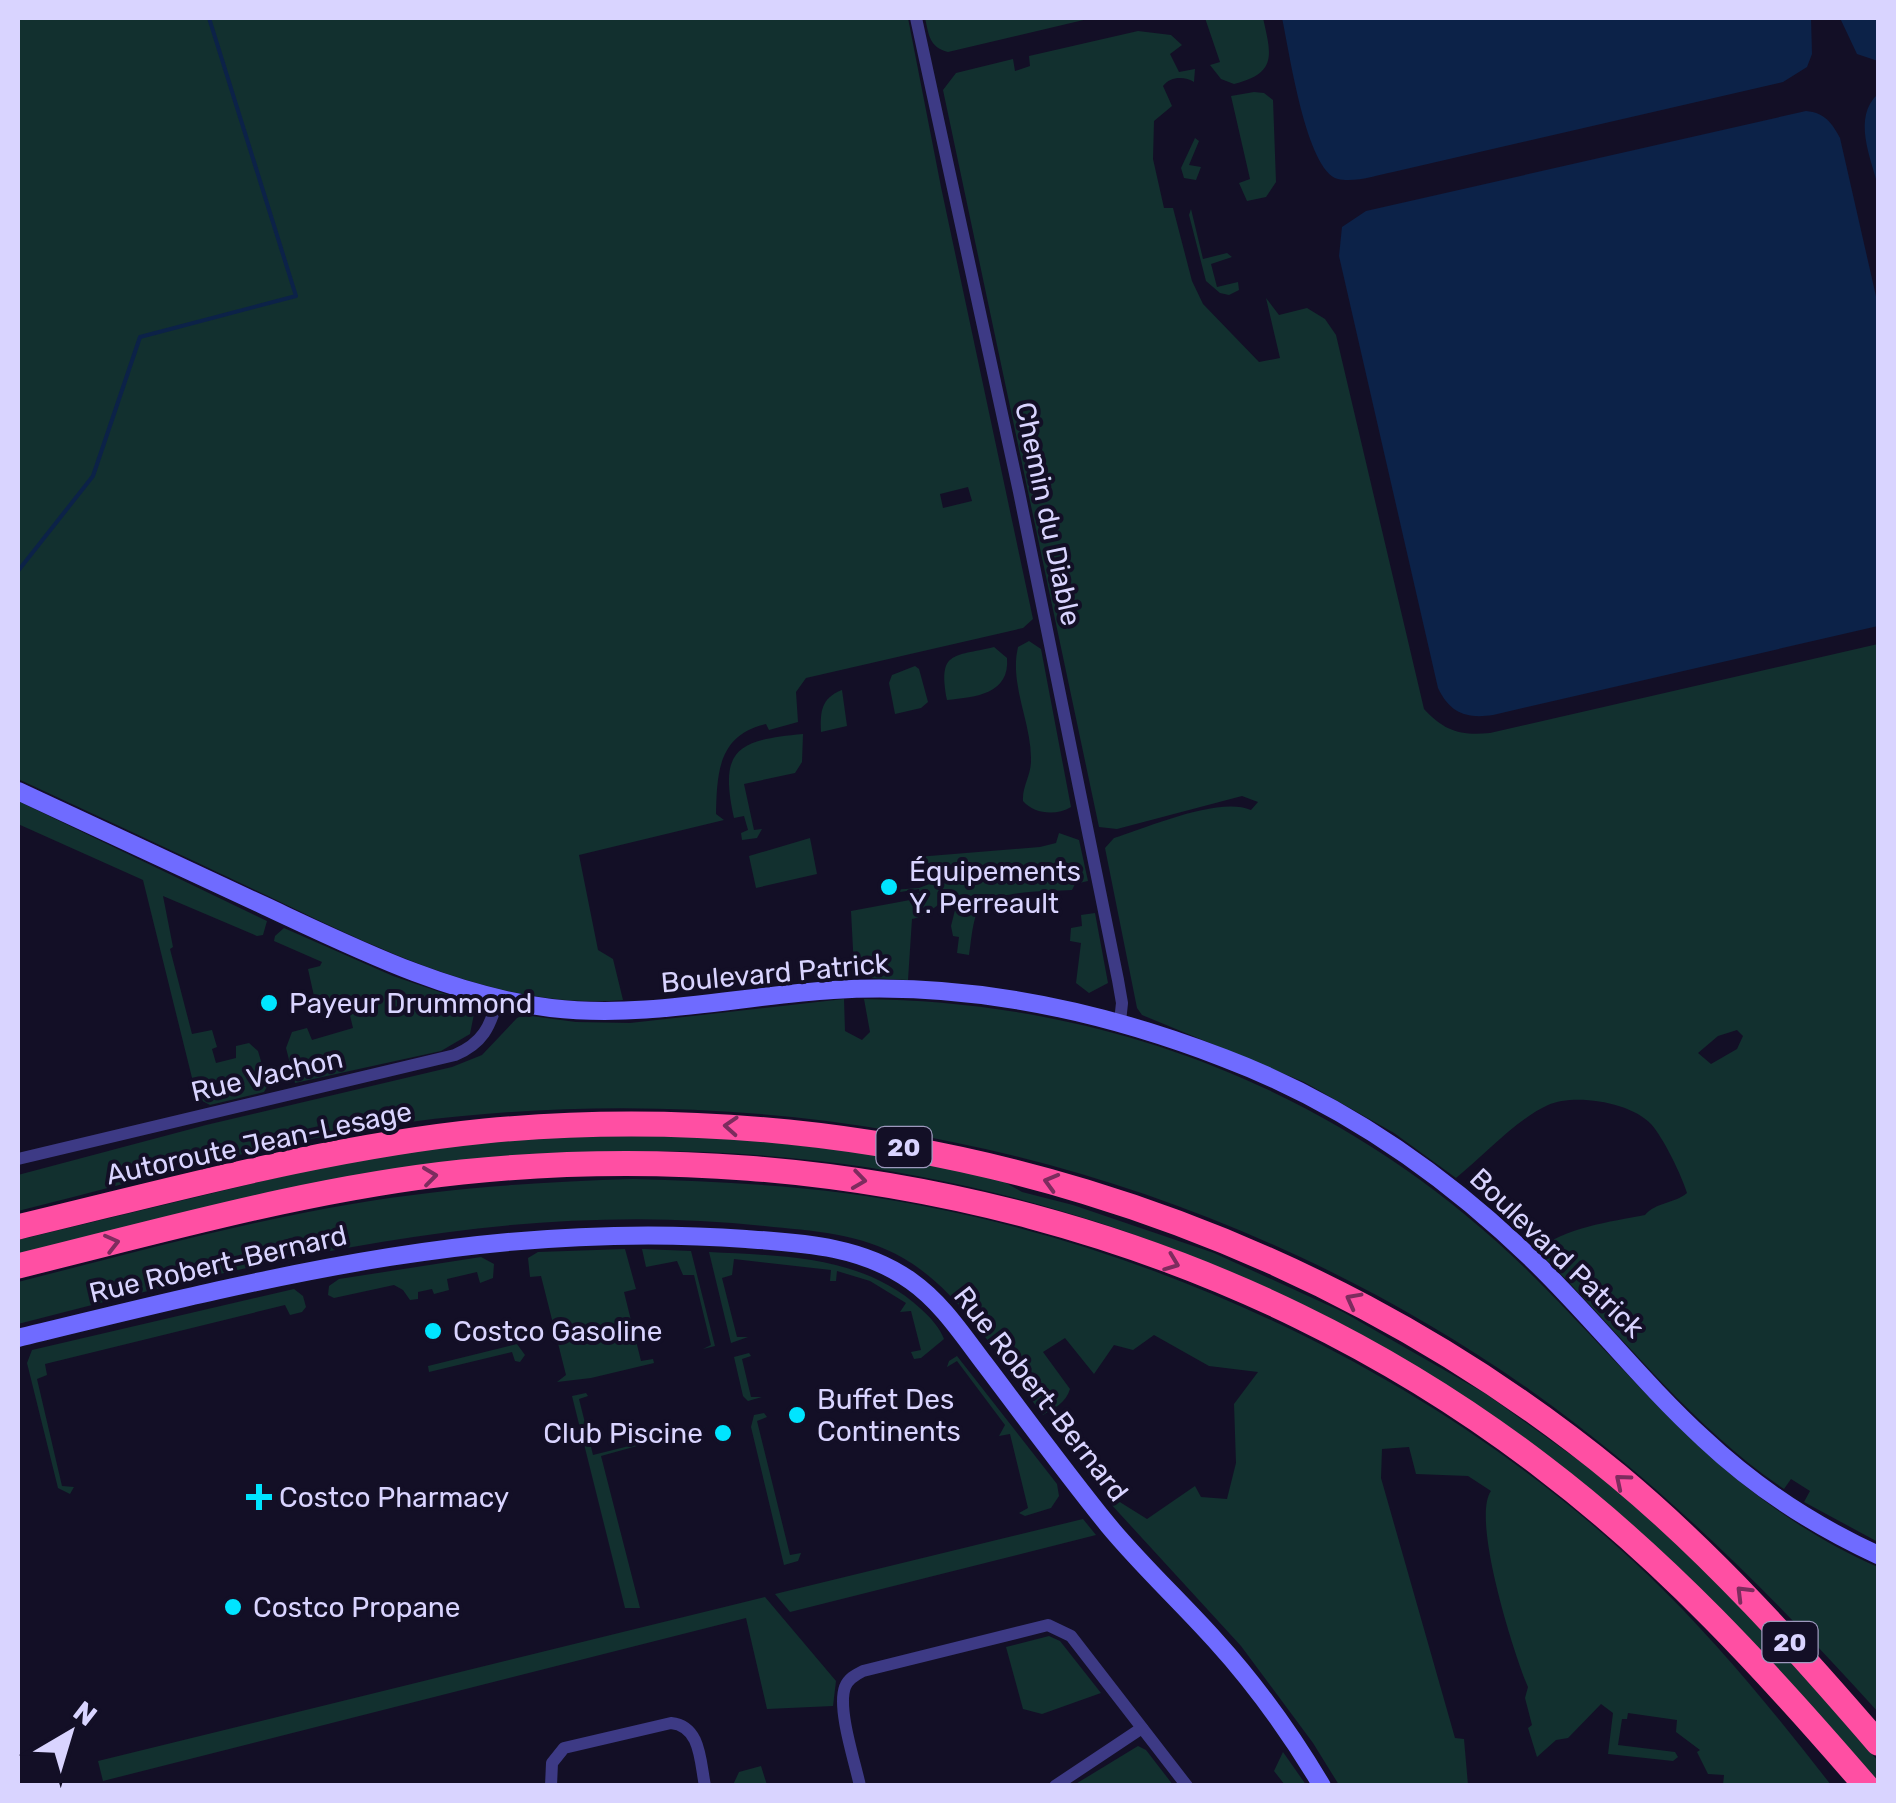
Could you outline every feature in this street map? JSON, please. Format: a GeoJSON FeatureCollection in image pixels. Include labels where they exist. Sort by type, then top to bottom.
{"type":"FeatureCollection","features":[{"type":"Feature","properties":{"kind":"highway","name":"Autoroute Jean-Lesage"},"geometry":{"type":"LineString","coordinates":[[18,1227],[337,1151],[452,1135],[583,1124],[689,1124],[795,1132],[906,1147],[1022,1173],[1148,1212],[1260,1256],[1373,1311],[1496,1385],[1610,1470],[1686,1537],[1780,1632],[1878,1744]]}},
{"type":"Feature","properties":{"kind":"highway","name":"20"},"geometry":{"type":"LineString","coordinates":[[18,1266],[352,1188],[443,1174],[539,1166],[652,1163],[746,1167],[874,1182],[972,1201],[1081,1231],[1209,1277],[1290,1313],[1403,1373],[1505,1439],[1590,1504],[1686,1591],[1765,1672],[1866,1786]]}},
{"type":"Feature","properties":{"kind":"highway"},"geometry":{"type":"LineString","coordinates":[[1765,1672],[1846,1786]]}},
{"type":"Feature","properties":{"kind":"street","name":"Chemin du Diable"},"geometry":{"type":"LineString","coordinates":[[916,18],[1115,962],[1122,998],[1120,1022]]}},
{"type":"Feature","properties":{"kind":"street","name":"Boulevard Patrick"},"geometry":{"type":"LineString","coordinates":[[18,791],[328,936],[425,976],[498,999],[558,1008],[633,1011],[831,990],[920,990],[1042,1005],[1120,1022],[1209,1052],[1285,1084],[1399,1149],[1474,1206],[1525,1252],[1677,1414],[1717,1451],[1798,1512],[1878,1554]]}},
{"type":"Feature","properties":{"kind":"street","name":"Rue Vachon"},"geometry":{"type":"LineString","coordinates":[[18,1159],[446,1058],[471,1048],[485,1036],[498,999]]}},
{"type":"Feature","properties":{"kind":"street","name":"Rue Robert-Bernard"},"geometry":{"type":"LineString","coordinates":[[18,1338],[360,1260],[506,1240],[597,1234],[700,1236],[828,1247],[872,1259],[910,1280],[938,1304],[1116,1534],[1226,1653],[1284,1727],[1322,1786]]}},
{"type":"Feature","properties":{"kind":"street"},"geometry":{"type":"LineString","coordinates":[[860,1786],[843,1705],[846,1684],[862,1670],[1048,1625],[1071,1636],[1187,1786]]}},
{"type":"Feature","properties":{"kind":"street"},"geometry":{"type":"LineString","coordinates":[[552,1786],[553,1758],[568,1747],[678,1724],[695,1738],[705,1786]]}},
{"type":"Feature","properties":{"kind":"street"},"geometry":{"type":"LineString","coordinates":[[1055,1786],[1142,1728]]}},
{"type":"Feature","properties":{"kind":"green space"},"geometry":{"type":"Polygon","coordinates":[[[18,18],[908,18],[1033,619],[1023,628],[806,678],[796,692],[798,722],[769,730],[766,724],[750,729],[729,746],[717,784],[716,814],[724,820],[579,855],[598,950],[613,959],[623,1000],[575,1001],[527,995],[432,968],[340,930],[18,779],[18,18]],[[968,487],[940,494],[943,508],[972,501],[968,487]]]}},
{"type":"Feature","properties":{"kind":"green space"},"geometry":{"type":"Polygon","coordinates":[[[925,18],[1092,18],[948,52],[933,44],[925,18]]]}},
{"type":"Feature","properties":{"kind":"green space"},"geometry":{"type":"Polygon","coordinates":[[[1205,18],[1263,18],[1269,52],[1265,68],[1234,84],[1221,79],[1210,65],[1220,62],[1205,18]]]}},
{"type":"Feature","properties":{"kind":"green space"},"geometry":{"type":"Polygon","coordinates":[[[1138,31],[1171,35],[1182,45],[1170,54],[1179,72],[1195,69],[1194,82],[1178,78],[1163,86],[1172,106],[1154,121],[1153,159],[1164,208],[1173,208],[1192,281],[1203,304],[1259,362],[1280,358],[1266,298],[1279,315],[1307,308],[1325,319],[1336,335],[1424,709],[1446,727],[1462,733],[1490,733],[1878,644],[1878,1542],[1804,1502],[1810,1491],[1791,1479],[1784,1489],[1749,1464],[1686,1407],[1538,1251],[1560,1236],[1645,1215],[1687,1193],[1661,1138],[1642,1116],[1602,1102],[1559,1101],[1512,1128],[1456,1178],[1394,1133],[1304,1082],[1142,1015],[1137,1008],[1105,848],[1114,838],[1184,815],[1221,807],[1251,810],[1258,802],[1242,796],[1117,829],[1099,827],[943,90],[956,73],[1013,59],[1015,71],[1030,66],[1029,56],[1138,31]],[[1737,1030],[1718,1036],[1698,1053],[1711,1064],[1737,1049],[1743,1036],[1737,1030]]]}},
{"type":"Feature","properties":{"kind":"green space"},"geometry":{"type":"Polygon","coordinates":[[[1254,92],[1273,100],[1276,182],[1266,197],[1247,201],[1239,183],[1250,179],[1231,96],[1254,92]]]}},
{"type":"Feature","properties":{"kind":"green space"},"geometry":{"type":"Polygon","coordinates":[[[1195,138],[1199,141],[1189,165],[1201,167],[1196,180],[1184,178],[1181,168],[1195,138]]]}},
{"type":"Feature","properties":{"kind":"green space"},"geometry":{"type":"Polygon","coordinates":[[[1191,209],[1203,259],[1227,253],[1232,257],[1211,264],[1217,287],[1238,282],[1239,290],[1229,295],[1220,293],[1206,281],[1189,215],[1191,209]]]}},
{"type":"Feature","properties":{"kind":"green space"},"geometry":{"type":"Polygon","coordinates":[[[1029,641],[1041,649],[1071,807],[1059,812],[1039,811],[1023,801],[1031,766],[1016,661],[1018,647],[1029,641]]]}},
{"type":"Feature","properties":{"kind":"green space"},"geometry":{"type":"Polygon","coordinates":[[[994,647],[1007,658],[1003,679],[997,686],[980,695],[947,700],[945,672],[951,659],[994,647]]]}},
{"type":"Feature","properties":{"kind":"green space"},"geometry":{"type":"Polygon","coordinates":[[[915,666],[928,702],[921,708],[895,714],[889,683],[892,675],[915,666]]]}},
{"type":"Feature","properties":{"kind":"green space"},"geometry":{"type":"Polygon","coordinates":[[[842,690],[847,726],[821,732],[823,706],[842,690]]]}},
{"type":"Feature","properties":{"kind":"green space"},"geometry":{"type":"Polygon","coordinates":[[[803,734],[802,762],[795,773],[744,784],[754,830],[762,829],[757,838],[742,840],[741,833],[748,830],[744,816],[734,818],[729,777],[732,763],[748,745],[803,734]]]}},
{"type":"Feature","properties":{"kind":"green space"},"geometry":{"type":"Polygon","coordinates":[[[18,801],[267,921],[263,935],[257,936],[163,896],[173,947],[170,949],[192,1034],[212,1030],[216,1063],[236,1058],[236,1046],[249,1043],[258,1051],[268,1085],[264,1092],[210,1105],[197,1098],[143,880],[18,824],[18,801]]]}},
{"type":"Feature","properties":{"kind":"green space"},"geometry":{"type":"Polygon","coordinates":[[[1059,833],[1079,840],[1088,881],[1075,884],[1072,890],[1019,893],[982,906],[976,915],[969,955],[957,953],[959,937],[953,936],[951,926],[957,902],[954,897],[948,899],[912,919],[908,980],[869,978],[854,968],[851,911],[910,900],[913,894],[920,893],[919,889],[894,893],[892,890],[932,883],[929,866],[918,867],[917,857],[1040,847],[1056,843],[1059,833]]]}},
{"type":"Feature","properties":{"kind":"green space"},"geometry":{"type":"Polygon","coordinates":[[[810,838],[817,874],[756,888],[749,856],[810,838]]]}},
{"type":"Feature","properties":{"kind":"green space"},"geometry":{"type":"Polygon","coordinates":[[[1095,913],[1108,983],[1089,993],[1076,983],[1081,943],[1070,941],[1071,928],[1082,926],[1081,915],[1095,913]]]}},
{"type":"Feature","properties":{"kind":"green space"},"geometry":{"type":"Polygon","coordinates":[[[284,928],[393,976],[463,1000],[474,1014],[470,1034],[441,1051],[295,1083],[286,1048],[292,1032],[307,1028],[312,1040],[353,1028],[348,1007],[318,1014],[308,969],[322,962],[274,941],[284,928]]]}},
{"type":"Feature","properties":{"kind":"green space"},"geometry":{"type":"Polygon","coordinates":[[[844,999],[845,1031],[862,1040],[870,1032],[864,999],[961,1005],[1055,1019],[1146,1042],[1234,1074],[1318,1115],[1398,1164],[1473,1221],[1544,1287],[1659,1407],[1737,1479],[1779,1512],[1878,1567],[1878,1712],[1797,1625],[1669,1501],[1530,1390],[1405,1311],[1273,1245],[1137,1192],[996,1151],[851,1124],[705,1110],[557,1110],[410,1122],[311,1139],[18,1211],[18,1175],[206,1125],[452,1067],[482,1055],[524,1015],[576,1022],[630,1023],[844,999]]]}},
{"type":"Feature","properties":{"kind":"green space"},"geometry":{"type":"Polygon","coordinates":[[[594,1135],[705,1135],[893,1156],[1001,1180],[1022,1192],[1073,1205],[1214,1253],[1343,1312],[1486,1394],[1606,1480],[1704,1569],[1792,1661],[1878,1761],[1878,1784],[1703,1591],[1587,1486],[1504,1424],[1416,1367],[1323,1315],[1226,1270],[1126,1232],[1024,1201],[922,1177],[775,1156],[642,1151],[554,1154],[466,1160],[352,1177],[240,1200],[18,1256],[18,1240],[346,1161],[486,1142],[594,1135]]]}},
{"type":"Feature","properties":{"kind":"green space"},"geometry":{"type":"Polygon","coordinates":[[[633,1179],[818,1190],[953,1212],[1062,1240],[1170,1277],[1275,1322],[1377,1375],[1473,1435],[1564,1501],[1647,1574],[1696,1624],[1831,1785],[1723,1785],[1724,1775],[1708,1774],[1697,1752],[1700,1750],[1676,1732],[1677,1720],[1628,1713],[1627,1719],[1622,1719],[1618,1745],[1675,1752],[1678,1757],[1673,1761],[1608,1754],[1613,1713],[1601,1704],[1568,1738],[1556,1740],[1537,1757],[1528,1728],[1532,1725],[1525,1698],[1528,1687],[1490,1557],[1486,1506],[1491,1491],[1468,1476],[1416,1474],[1409,1447],[1382,1449],[1381,1478],[1455,1738],[1464,1739],[1468,1785],[1339,1785],[1241,1646],[1109,1502],[1115,1499],[1147,1519],[1195,1486],[1201,1497],[1227,1499],[1236,1463],[1234,1404],[1258,1372],[1209,1366],[1154,1335],[1133,1350],[1114,1345],[1094,1374],[1065,1338],[1043,1352],[1070,1389],[1063,1402],[1043,1415],[944,1289],[903,1258],[853,1238],[764,1226],[669,1220],[481,1228],[294,1258],[18,1324],[18,1282],[226,1230],[422,1194],[633,1179]]]}},
{"type":"Feature","properties":{"kind":"green space"},"geometry":{"type":"Polygon","coordinates":[[[625,1249],[636,1289],[624,1292],[641,1361],[653,1359],[654,1363],[557,1382],[566,1375],[541,1276],[530,1277],[528,1258],[538,1252],[625,1249]]]}},
{"type":"Feature","properties":{"kind":"green space"},"geometry":{"type":"Polygon","coordinates":[[[642,1249],[691,1251],[715,1346],[703,1349],[711,1345],[694,1275],[683,1275],[677,1261],[646,1267],[642,1249]]]}},
{"type":"Feature","properties":{"kind":"green space"},"geometry":{"type":"Polygon","coordinates":[[[709,1252],[793,1258],[848,1268],[898,1291],[928,1316],[944,1339],[921,1358],[914,1359],[911,1352],[921,1350],[911,1311],[900,1312],[906,1303],[870,1281],[837,1271],[836,1281],[830,1281],[831,1270],[734,1259],[732,1275],[722,1278],[737,1337],[748,1337],[731,1343],[709,1252]]]}},
{"type":"Feature","properties":{"kind":"green space"},"geometry":{"type":"Polygon","coordinates":[[[481,1257],[494,1264],[493,1278],[480,1283],[477,1272],[447,1279],[449,1290],[434,1294],[432,1289],[418,1292],[418,1299],[410,1300],[394,1285],[334,1298],[328,1295],[329,1286],[339,1279],[481,1257]]]}},
{"type":"Feature","properties":{"kind":"green space"},"geometry":{"type":"Polygon","coordinates":[[[294,1289],[303,1296],[306,1307],[302,1312],[290,1315],[285,1305],[45,1364],[47,1375],[37,1379],[62,1486],[74,1487],[70,1494],[58,1488],[27,1363],[32,1350],[294,1289]]]}},
{"type":"Feature","properties":{"kind":"green space"},"geometry":{"type":"Polygon","coordinates":[[[517,1344],[525,1355],[520,1362],[515,1361],[512,1352],[429,1372],[428,1366],[517,1344]]]}},
{"type":"Feature","properties":{"kind":"green space"},"geometry":{"type":"Polygon","coordinates":[[[749,1353],[751,1356],[742,1359],[751,1397],[762,1397],[748,1401],[743,1396],[734,1357],[749,1353]]]}},
{"type":"Feature","properties":{"kind":"green space"},"geometry":{"type":"Polygon","coordinates":[[[957,1356],[1057,1484],[1059,1496],[1051,1508],[1025,1516],[1019,1513],[1028,1508],[1010,1434],[999,1436],[1005,1425],[957,1361],[947,1367],[957,1356]]]}},
{"type":"Feature","properties":{"kind":"green space"},"geometry":{"type":"Polygon","coordinates":[[[572,1396],[588,1396],[579,1399],[593,1455],[709,1426],[601,1456],[640,1608],[625,1608],[572,1396]]]}},
{"type":"Feature","properties":{"kind":"green space"},"geometry":{"type":"Polygon","coordinates":[[[764,1413],[767,1417],[757,1421],[790,1555],[801,1553],[798,1561],[784,1565],[751,1427],[754,1415],[764,1413]]]}},
{"type":"Feature","properties":{"kind":"green space"},"geometry":{"type":"Polygon","coordinates":[[[1083,1519],[1096,1535],[790,1612],[775,1594],[1083,1519]]]}},
{"type":"Feature","properties":{"kind":"green space"},"geometry":{"type":"Polygon","coordinates":[[[765,1597],[836,1681],[833,1706],[767,1709],[746,1618],[103,1781],[98,1761],[765,1597]]]}},
{"type":"Feature","properties":{"kind":"green space"},"geometry":{"type":"Polygon","coordinates":[[[1049,1636],[1060,1641],[1101,1693],[1042,1714],[1023,1709],[1006,1647],[1049,1636]]]}},
{"type":"Feature","properties":{"kind":"green space"},"geometry":{"type":"Polygon","coordinates":[[[1138,1746],[1146,1750],[1173,1785],[1074,1785],[1138,1746]]]}},
{"type":"Feature","properties":{"kind":"green space"},"geometry":{"type":"Polygon","coordinates":[[[1283,1752],[1306,1785],[1285,1785],[1274,1771],[1283,1752]]]}},
{"type":"Feature","properties":{"kind":"green space"},"geometry":{"type":"Polygon","coordinates":[[[761,1766],[767,1785],[733,1785],[739,1772],[761,1766]]]}},
{"type":"Feature","properties":{"kind":"water"},"geometry":{"type":"Polygon","coordinates":[[[1282,18],[1811,18],[1812,54],[1807,67],[1783,82],[1373,177],[1344,180],[1327,171],[1308,133],[1282,18]]]}},
{"type":"Feature","properties":{"kind":"water"},"geometry":{"type":"Polygon","coordinates":[[[1840,18],[1878,18],[1878,61],[1857,54],[1840,18]]]}},
{"type":"Feature","properties":{"kind":"water"},"geometry":{"type":"Polygon","coordinates":[[[1878,94],[1878,186],[1865,126],[1870,103],[1878,94]]]}},
{"type":"Feature","properties":{"kind":"water"},"geometry":{"type":"Polygon","coordinates":[[[1806,111],[1827,119],[1840,138],[1878,305],[1878,626],[1493,715],[1475,716],[1454,709],[1438,688],[1339,256],[1342,227],[1366,211],[1806,111]]]}},
{"type":"Feature","properties":{"kind":"waterway"},"geometry":{"type":"LineString","coordinates":[[18,571],[93,476],[140,337],[296,296],[209,18]]}},
{"type":"Feature","properties":{"kind":"place","name":"Équipements Y. Perreault"},"geometry":{"type":"Point","coordinates":[889,887]}},
{"type":"Feature","properties":{"kind":"place","name":"Payeur Drummond"},"geometry":{"type":"Point","coordinates":[269,1003]}},
{"type":"Feature","properties":{"kind":"place","name":"Costco Gasoline"},"geometry":{"type":"Point","coordinates":[433,1331]}},
{"type":"Feature","properties":{"kind":"place","name":"Buffet Des Continents"},"geometry":{"type":"Point","coordinates":[797,1415]}},
{"type":"Feature","properties":{"kind":"place","name":"Club Piscine"},"geometry":{"type":"Point","coordinates":[723,1433]}},
{"type":"Feature","properties":{"kind":"place","name":"Costco Pharmacy"},"geometry":{"type":"Point","coordinates":[259,1497]}},
{"type":"Feature","properties":{"kind":"place","name":"Costco Propane"},"geometry":{"type":"Point","coordinates":[233,1607]}}]}
